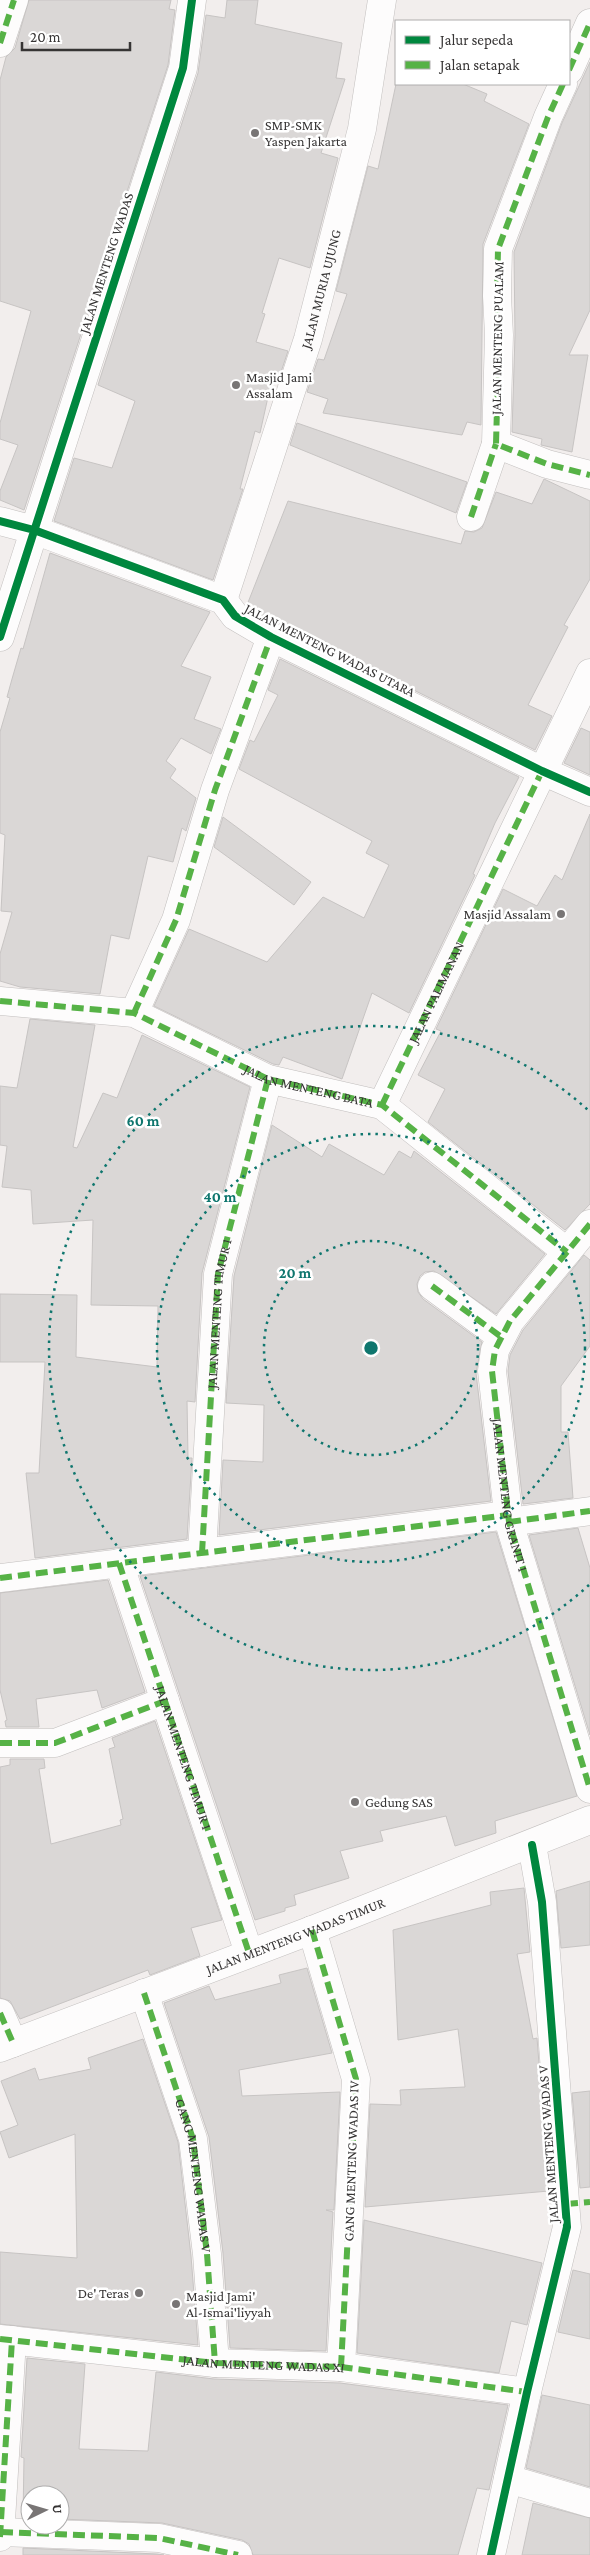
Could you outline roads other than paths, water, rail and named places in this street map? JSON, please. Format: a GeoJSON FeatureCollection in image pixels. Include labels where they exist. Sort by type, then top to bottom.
{"type":"FeatureCollection","features":[{"type":"Feature","properties":{"kind":"street"},"geometry":{"type":"LineString","coordinates":[[0,43],[14,0]]}},
{"type":"Feature","properties":{"kind":"street","name":"JALAN MENTENG WADAS"},"geometry":{"type":"LineString","coordinates":[[34,530],[183,68],[192,0]]}},
{"type":"Feature","properties":{"kind":"street","name":"JALAN MURIA UJUNG"},"geometry":{"type":"LineString","coordinates":[[223,600],[308,339],[362,129],[382,0]]}},
{"type":"Feature","properties":{"kind":"street"},"geometry":{"type":"LineString","coordinates":[[570,68],[590,23]]}},
{"type":"Feature","properties":{"kind":"street","name":"JALAN MENTENG PUALAM"},"geometry":{"type":"LineString","coordinates":[[471,517],[496,444],[499,335],[498,249],[548,117],[563,85]]}},
{"type":"Feature","properties":{"kind":"street"},"geometry":{"type":"LineString","coordinates":[[496,444],[547,464],[590,475]]}},
{"type":"Feature","properties":{"kind":"street","name":"JALAN MENTENG WADAS UTARA"},"geometry":{"type":"LineString","coordinates":[[0,521],[34,530],[223,600],[235,616],[271,637],[542,771],[590,792]]}},
{"type":"Feature","properties":{"kind":"street"},"geometry":{"type":"LineString","coordinates":[[0,637],[34,530]]}},
{"type":"Feature","properties":{"kind":"street"},"geometry":{"type":"LineString","coordinates":[[134,1013],[176,920],[215,790],[271,637]]}},
{"type":"Feature","properties":{"kind":"street","name":"JALAN PALIMANAN"},"geometry":{"type":"LineString","coordinates":[[382,1105],[590,673]]}},
{"type":"Feature","properties":{"kind":"street","name":"JALAN MENTENG BATA"},"geometry":{"type":"LineString","coordinates":[[0,1001],[134,1013],[268,1079],[382,1105],[566,1252]]}},
{"type":"Feature","properties":{"kind":"street","name":"JALAN MENTENG TIMUR 1"},"geometry":{"type":"LineString","coordinates":[[202,1553],[218,1274],[268,1079]]}},
{"type":"Feature","properties":{"kind":"street","name":"JALAN MENTENG GRANIT 1"},"geometry":{"type":"LineString","coordinates":[[590,1224],[500,1336],[495,1350],[492,1371],[508,1519],[590,1789]]}},
{"type":"Feature","properties":{"kind":"street"},"geometry":{"type":"LineString","coordinates":[[432,1286],[500,1336]]}},
{"type":"Feature","properties":{"kind":"street"},"geometry":{"type":"LineString","coordinates":[[0,1578],[202,1553],[590,1511]]}},
{"type":"Feature","properties":{"kind":"street","name":"JALAN MENTENG TIMUR 1"},"geometry":{"type":"LineString","coordinates":[[119,1563],[249,1952]]}},
{"type":"Feature","properties":{"kind":"street"},"geometry":{"type":"LineString","coordinates":[[0,1743],[55,1743],[165,1701]]}},
{"type":"Feature","properties":{"kind":"street","name":"JALAN MENTENG WADAS TIMUR"},"geometry":{"type":"LineString","coordinates":[[6,2046],[532,1845],[590,1820]]}},
{"type":"Feature","properties":{"kind":"street","name":"JALAN MENTENG WADAS V"},"geometry":{"type":"LineString","coordinates":[[491,2555],[527,2392],[567,2227],[578,2203],[542,1902],[532,1845]]}},
{"type":"Feature","properties":{"kind":"street","name":"GANG MENTENG WADAS IV"},"geometry":{"type":"LineString","coordinates":[[312,1930],[356,2079],[342,2367]]}},
{"type":"Feature","properties":{"kind":"street","name":"GANG MENTENG WADAS V"},"geometry":{"type":"LineString","coordinates":[[144,1993],[193,2138],[206,2254],[215,2363]]}},
{"type":"Feature","properties":{"kind":"street"},"geometry":{"type":"LineString","coordinates":[[0,2013],[6,2046]]}},
{"type":"Feature","properties":{"kind":"street"},"geometry":{"type":"LineString","coordinates":[[6,2339],[1,2535],[159,2538],[238,2555]]}},
{"type":"Feature","properties":{"kind":"street","name":"JALAN MENTENG WADAS XI"},"geometry":{"type":"LineString","coordinates":[[6,2339],[215,2363],[342,2367],[527,2392]]}},
{"type":"Feature","properties":{"kind":"street"},"geometry":{"type":"LineString","coordinates":[[508,2479],[590,2503]]}},
{"type":"Feature","properties":{"kind":"place","name":"SMP-SMK Yaspen Jakarta"},"geometry":{"type":"Point","coordinates":[255,133]}},
{"type":"Feature","properties":{"kind":"place","name":"Masjid Jami Assalam"},"geometry":{"type":"Point","coordinates":[236,385]}},
{"type":"Feature","properties":{"kind":"place","name":"Masjid Assalam"},"geometry":{"type":"Point","coordinates":[561,914]}},
{"type":"Feature","properties":{"kind":"place","name":"Gedung SAS"},"geometry":{"type":"Point","coordinates":[355,1802]}},
{"type":"Feature","properties":{"kind":"place","name":"De' Teras"},"geometry":{"type":"Point","coordinates":[139,2293]}},
{"type":"Feature","properties":{"kind":"place","name":"Masjid Jami' Al-Ismai'liyyah"},"geometry":{"type":"Point","coordinates":[176,2304]}}]}
